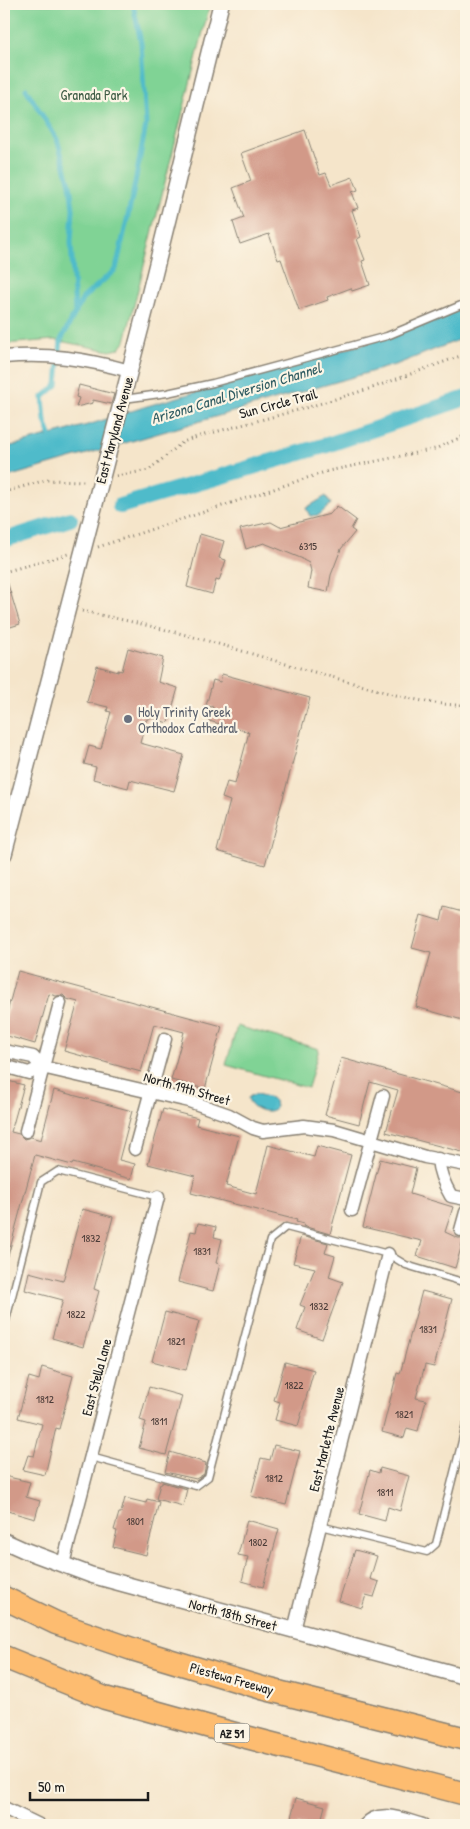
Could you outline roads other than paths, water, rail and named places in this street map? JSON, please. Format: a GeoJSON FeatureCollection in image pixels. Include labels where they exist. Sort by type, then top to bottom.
{"type":"FeatureCollection","features":[{"type":"Feature","properties":{"kind":"highway","name":"Piestewa Freeway"},"geometry":{"type":"LineString","coordinates":[[4,1598],[56,1624],[141,1652],[262,1688],[466,1739]]}},
{"type":"Feature","properties":{"kind":"highway","name":"AZ 51"},"geometry":{"type":"LineString","coordinates":[[4,1657],[105,1698],[466,1794]]}},
{"type":"Feature","properties":{"kind":"street","name":"East Maryland Avenue"},"geometry":{"type":"LineString","coordinates":[[4,854],[123,399],[221,4]]}},
{"type":"Feature","properties":{"kind":"street"},"geometry":{"type":"LineString","coordinates":[[4,357],[77,358],[130,371]]}},
{"type":"Feature","properties":{"kind":"street"},"geometry":{"type":"LineString","coordinates":[[26,1131],[60,1003]]}},
{"type":"Feature","properties":{"kind":"street"},"geometry":{"type":"LineString","coordinates":[[135,1149],[165,1039]]}},
{"type":"Feature","properties":{"kind":"street","name":"North 19th Street"},"geometry":{"type":"LineString","coordinates":[[4,1051],[33,1057],[42,1068]]}},
{"type":"Feature","properties":{"kind":"street","name":"North 19th Street"},"geometry":{"type":"LineString","coordinates":[[4,1066],[28,1073],[42,1068],[189,1101],[229,1115],[263,1131],[304,1126],[334,1130],[466,1165]]}},
{"type":"Feature","properties":{"kind":"street"},"geometry":{"type":"LineString","coordinates":[[352,1210],[383,1096]]}},
{"type":"Feature","properties":{"kind":"street"},"geometry":{"type":"LineString","coordinates":[[438,1159],[443,1183],[451,1196],[466,1200]]}},
{"type":"Feature","properties":{"kind":"street","name":"East Stella Lane"},"geometry":{"type":"LineString","coordinates":[[63,1564],[158,1196]]}},
{"type":"Feature","properties":{"kind":"street"},"geometry":{"type":"LineString","coordinates":[[461,1230],[466,1212]]}},
{"type":"Feature","properties":{"kind":"street","name":"East Marlette Avenue"},"geometry":{"type":"LineString","coordinates":[[294,1630],[388,1254]]}},
{"type":"Feature","properties":{"kind":"street","name":"North 18th Street"},"geometry":{"type":"LineString","coordinates":[[4,1540],[91,1574],[466,1677]]}},
{"type":"Feature","properties":{"kind":"street"},"geometry":{"type":"LineString","coordinates":[[4,1808],[39,1825]]}},
{"type":"Feature","properties":{"kind":"street"},"geometry":{"type":"LineString","coordinates":[[368,1822],[386,1815],[423,1825]]}},
{"type":"Feature","properties":{"kind":"lane"},"geometry":{"type":"LineString","coordinates":[[123,399],[213,384],[386,336],[466,303]]}},
{"type":"Feature","properties":{"kind":"lane"},"geometry":{"type":"LineString","coordinates":[[4,1328],[41,1182],[58,1170],[158,1196]]}},
{"type":"Feature","properties":{"kind":"lane"},"geometry":{"type":"LineString","coordinates":[[91,1456],[196,1486],[208,1476],[270,1240],[286,1227],[388,1254],[406,1265],[466,1283]]}},
{"type":"Feature","properties":{"kind":"lane"},"geometry":{"type":"LineString","coordinates":[[320,1526],[427,1552],[436,1544],[466,1425]]}},
{"type":"Feature","properties":{"kind":"water","name":"Arizona Canal Diversion Channel"},"geometry":{"type":"Polygon","coordinates":[[[466,306],[466,337],[398,364],[4,478],[4,448],[381,339],[466,306]]]}},
{"type":"Feature","properties":{"kind":"water"},"geometry":{"type":"Polygon","coordinates":[[[326,496],[331,504],[319,515],[310,516],[306,508],[326,496]]]}},
{"type":"Feature","properties":{"kind":"water"},"geometry":{"type":"Polygon","coordinates":[[[257,1094],[271,1098],[275,1102],[276,1107],[269,1111],[256,1108],[249,1102],[248,1098],[257,1094]]]}},
{"type":"Feature","properties":{"kind":"waterway"},"geometry":{"type":"LineString","coordinates":[[52,440],[45,421],[43,397],[57,385],[61,340],[83,298],[116,269],[146,125],[141,43],[133,4]]}},
{"type":"Feature","properties":{"kind":"waterway"},"geometry":{"type":"LineString","coordinates":[[26,89],[57,139],[70,184],[73,209],[71,242],[75,312]]}},
{"type":"Feature","properties":{"kind":"waterway"},"geometry":{"type":"LineString","coordinates":[[120,506],[327,445],[466,398]]}},
{"type":"Feature","properties":{"kind":"waterway"},"geometry":{"type":"LineString","coordinates":[[4,540],[70,519]]}},
{"type":"Feature","properties":{"kind":"place","name":"Holy Trinity Greek Orthodox Cathedral"},"geometry":{"type":"Point","coordinates":[128,719]}},
{"type":"Feature","properties":{"kind":"park label","name":"Granada Park"},"geometry":{"type":"Point","coordinates":[94,94]}}]}
